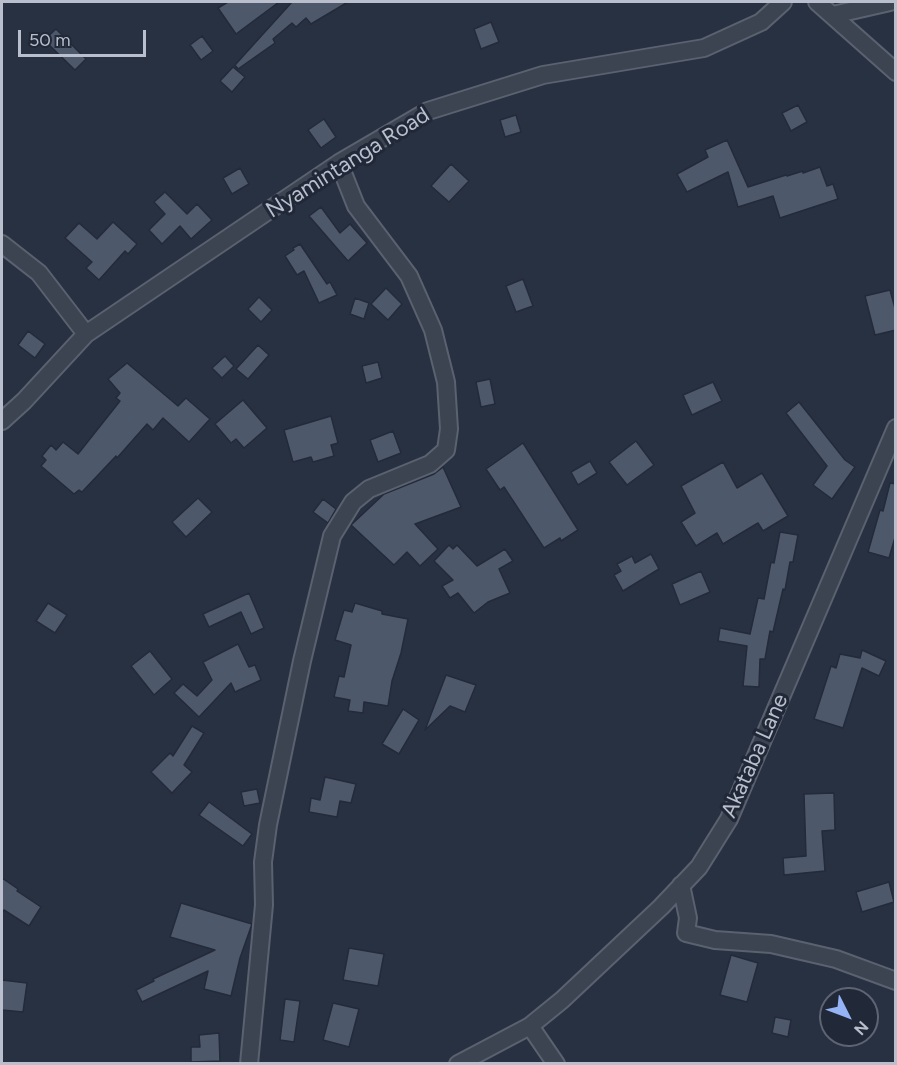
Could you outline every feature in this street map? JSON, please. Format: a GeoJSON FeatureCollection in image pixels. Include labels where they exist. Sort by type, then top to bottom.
{"type":"FeatureCollection","features":[{"type":"Feature","properties":{"kind":"street","name":"Nyamintanga Road"},"geometry":{"type":"LineString","coordinates":[[2,421],[24,401],[86,334],[339,163],[428,111],[543,75],[704,48],[761,22],[783,2]]}},
{"type":"Feature","properties":{"kind":"street"},"geometry":{"type":"LineString","coordinates":[[817,2],[896,72]]}},
{"type":"Feature","properties":{"kind":"street"},"geometry":{"type":"LineString","coordinates":[[833,15],[890,2]]}},
{"type":"Feature","properties":{"kind":"street"},"geometry":{"type":"LineString","coordinates":[[249,1064],[264,905],[263,862],[268,825],[302,661],[332,536],[353,502],[369,489],[430,464],[446,450],[449,429],[446,382],[433,330],[408,276],[356,206],[339,163]]}},
{"type":"Feature","properties":{"kind":"street"},"geometry":{"type":"LineString","coordinates":[[2,244],[39,273],[86,334]]}},
{"type":"Feature","properties":{"kind":"street","name":"Akataba Lane"},"geometry":{"type":"LineString","coordinates":[[458,1064],[530,1026],[562,1000],[699,867],[729,819],[896,428]]}},
{"type":"Feature","properties":{"kind":"street"},"geometry":{"type":"LineString","coordinates":[[681,885],[688,918],[686,933],[715,940],[771,944],[793,949],[836,959],[896,981]]}},
{"type":"Feature","properties":{"kind":"street"},"geometry":{"type":"LineString","coordinates":[[530,1026],[556,1064]]}},
{"type":"Feature","properties":{"kind":"building"},"geometry":{"type":"Polygon","coordinates":[[[228,2],[279,2],[236,34],[218,8],[228,2]]]}},
{"type":"Feature","properties":{"kind":"building"},"geometry":{"type":"Polygon","coordinates":[[[292,2],[348,2],[311,24],[306,18],[296,27],[292,23],[273,39],[275,43],[238,69],[235,65],[292,2]]]}},
{"type":"Feature","properties":{"kind":"building"},"geometry":{"type":"Polygon","coordinates":[[[491,22],[499,42],[481,49],[474,29],[491,22]]]}},
{"type":"Feature","properties":{"kind":"building"},"geometry":{"type":"Polygon","coordinates":[[[56,29],[86,59],[75,70],[44,40],[56,29]]]}},
{"type":"Feature","properties":{"kind":"building"},"geometry":{"type":"Polygon","coordinates":[[[202,36],[213,51],[201,60],[190,45],[202,36]]]}},
{"type":"Feature","properties":{"kind":"building"},"geometry":{"type":"Polygon","coordinates":[[[233,67],[245,77],[232,92],[220,81],[233,67]]]}},
{"type":"Feature","properties":{"kind":"building"},"geometry":{"type":"Polygon","coordinates":[[[798,105],[807,122],[791,131],[782,113],[798,105]]]}},
{"type":"Feature","properties":{"kind":"building"},"geometry":{"type":"Polygon","coordinates":[[[516,115],[521,132],[505,137],[500,120],[516,115]]]}},
{"type":"Feature","properties":{"kind":"building"},"geometry":{"type":"Polygon","coordinates":[[[324,119],[336,137],[321,148],[308,130],[324,119]]]}},
{"type":"Feature","properties":{"kind":"building"},"geometry":{"type":"Polygon","coordinates":[[[727,140],[748,187],[820,167],[827,186],[833,184],[838,199],[780,218],[773,196],[738,207],[728,172],[687,192],[677,174],[708,157],[705,150],[727,140]]]}},
{"type":"Feature","properties":{"kind":"building"},"geometry":{"type":"Polygon","coordinates":[[[451,164],[469,181],[449,202],[431,186],[451,164]]]}},
{"type":"Feature","properties":{"kind":"building"},"geometry":{"type":"Polygon","coordinates":[[[240,168],[249,184],[232,194],[223,178],[240,168]]]}},
{"type":"Feature","properties":{"kind":"building"},"geometry":{"type":"Polygon","coordinates":[[[165,192],[187,214],[197,204],[212,220],[191,239],[180,226],[162,244],[149,230],[165,214],[154,202],[165,192]]]}},
{"type":"Feature","properties":{"kind":"building"},"geometry":{"type":"Polygon","coordinates":[[[321,207],[340,233],[350,224],[367,243],[348,261],[309,216],[321,207]]]}},
{"type":"Feature","properties":{"kind":"building"},"geometry":{"type":"Polygon","coordinates":[[[113,222],[137,244],[128,254],[125,251],[99,280],[86,268],[92,262],[65,238],[79,223],[97,239],[113,222]]]}},
{"type":"Feature","properties":{"kind":"building"},"geometry":{"type":"Polygon","coordinates":[[[300,244],[327,284],[330,282],[337,295],[319,303],[304,271],[297,275],[285,256],[300,244]]]}},
{"type":"Feature","properties":{"kind":"building"},"geometry":{"type":"Polygon","coordinates":[[[523,279],[533,306],[516,312],[506,286],[523,279]]]}},
{"type":"Feature","properties":{"kind":"building"},"geometry":{"type":"Polygon","coordinates":[[[386,288],[402,304],[388,320],[371,304],[386,288]]]}},
{"type":"Feature","properties":{"kind":"building"},"geometry":{"type":"Polygon","coordinates":[[[890,290],[896,312],[896,330],[875,335],[865,296],[890,290]]]}},
{"type":"Feature","properties":{"kind":"building"},"geometry":{"type":"Polygon","coordinates":[[[259,297],[272,310],[261,322],[248,309],[259,297]]]}},
{"type":"Feature","properties":{"kind":"building"},"geometry":{"type":"Polygon","coordinates":[[[355,298],[369,303],[364,319],[350,314],[355,298]]]}},
{"type":"Feature","properties":{"kind":"building"},"geometry":{"type":"Polygon","coordinates":[[[28,331],[45,344],[35,358],[18,345],[28,331]]]}},
{"type":"Feature","properties":{"kind":"building"},"geometry":{"type":"Polygon","coordinates":[[[258,345],[269,355],[248,379],[236,369],[258,345]]]}},
{"type":"Feature","properties":{"kind":"building"},"geometry":{"type":"Polygon","coordinates":[[[225,356],[234,366],[222,378],[212,368],[225,356]]]}},
{"type":"Feature","properties":{"kind":"building"},"geometry":{"type":"Polygon","coordinates":[[[378,362],[382,378],[366,383],[362,366],[378,362]]]}},
{"type":"Feature","properties":{"kind":"building"},"geometry":{"type":"Polygon","coordinates":[[[127,363],[178,406],[186,398],[210,419],[189,442],[163,418],[153,430],[147,424],[117,458],[116,456],[82,492],[79,490],[74,494],[41,466],[46,460],[42,456],[51,445],[56,450],[63,442],[78,454],[120,401],[116,398],[120,393],[108,379],[127,363]]]}},
{"type":"Feature","properties":{"kind":"building"},"geometry":{"type":"Polygon","coordinates":[[[490,379],[495,404],[481,407],[476,382],[490,379]]]}},
{"type":"Feature","properties":{"kind":"building"},"geometry":{"type":"Polygon","coordinates":[[[713,382],[722,401],[692,415],[683,395],[713,382]]]}},
{"type":"Feature","properties":{"kind":"building"},"geometry":{"type":"Polygon","coordinates":[[[243,400],[267,428],[244,448],[236,439],[231,443],[215,424],[243,400]]]}},
{"type":"Feature","properties":{"kind":"building"},"geometry":{"type":"Polygon","coordinates":[[[799,402],[845,460],[855,467],[832,499],[813,485],[827,466],[786,413],[799,402]]]}},
{"type":"Feature","properties":{"kind":"building"},"geometry":{"type":"Polygon","coordinates":[[[331,416],[338,443],[331,445],[334,456],[313,462],[311,457],[293,462],[284,430],[331,416]]]}},
{"type":"Feature","properties":{"kind":"building"},"geometry":{"type":"Polygon","coordinates":[[[393,431],[401,453],[378,462],[370,440],[393,431]]]}},
{"type":"Feature","properties":{"kind":"building"},"geometry":{"type":"Polygon","coordinates":[[[636,441],[654,465],[627,485],[609,462],[636,441]]]}},
{"type":"Feature","properties":{"kind":"building"},"geometry":{"type":"Polygon","coordinates":[[[523,443],[578,530],[544,548],[504,487],[500,490],[486,469],[523,443]]]}},
{"type":"Feature","properties":{"kind":"building"},"geometry":{"type":"Polygon","coordinates":[[[590,461],[597,473],[578,485],[571,472],[590,461]]]}},
{"type":"Feature","properties":{"kind":"building"},"geometry":{"type":"Polygon","coordinates":[[[723,462],[737,488],[762,473],[788,516],[763,531],[758,523],[723,544],[717,533],[696,546],[681,522],[695,513],[681,486],[723,462]]]}},
{"type":"Feature","properties":{"kind":"building"},"geometry":{"type":"Polygon","coordinates":[[[443,467],[461,507],[415,524],[438,549],[420,566],[407,552],[394,565],[351,525],[384,494],[434,474],[443,467]]]}},
{"type":"Feature","properties":{"kind":"building"},"geometry":{"type":"Polygon","coordinates":[[[890,483],[896,484],[896,534],[889,558],[868,552],[880,510],[883,511],[890,483]]]}},
{"type":"Feature","properties":{"kind":"building"},"geometry":{"type":"Polygon","coordinates":[[[198,498],[212,512],[186,537],[172,522],[198,498]]]}},
{"type":"Feature","properties":{"kind":"building"},"geometry":{"type":"Polygon","coordinates":[[[323,499],[336,509],[328,523],[313,512],[323,499]]]}},
{"type":"Feature","properties":{"kind":"building"},"geometry":{"type":"Polygon","coordinates":[[[780,532],[798,535],[793,562],[790,562],[773,632],[770,631],[765,659],[760,659],[759,687],[743,686],[747,646],[718,641],[720,628],[750,634],[758,598],[764,599],[780,532]]]}},
{"type":"Feature","properties":{"kind":"building"},"geometry":{"type":"Polygon","coordinates":[[[449,545],[453,549],[457,545],[477,566],[505,549],[513,561],[499,569],[510,593],[488,602],[474,613],[458,593],[450,598],[442,586],[453,580],[434,561],[449,545]]]}},
{"type":"Feature","properties":{"kind":"building"},"geometry":{"type":"Polygon","coordinates":[[[651,554],[659,569],[623,591],[614,575],[621,571],[617,564],[632,556],[635,563],[651,554]]]}},
{"type":"Feature","properties":{"kind":"building"},"geometry":{"type":"Polygon","coordinates":[[[701,571],[710,592],[680,605],[672,584],[701,571]]]}},
{"type":"Feature","properties":{"kind":"building"},"geometry":{"type":"Polygon","coordinates":[[[249,593],[264,628],[251,634],[241,612],[209,627],[203,614],[249,593]]]}},
{"type":"Feature","properties":{"kind":"building"},"geometry":{"type":"Polygon","coordinates":[[[48,603],[67,615],[55,633],[36,621],[48,603]]]}},
{"type":"Feature","properties":{"kind":"building"},"geometry":{"type":"Polygon","coordinates":[[[355,603],[382,611],[382,614],[408,619],[388,706],[364,702],[363,713],[348,711],[350,700],[334,697],[339,676],[344,677],[351,645],[335,640],[344,610],[352,612],[355,603]]]}},
{"type":"Feature","properties":{"kind":"building"},"geometry":{"type":"Polygon","coordinates":[[[238,644],[249,667],[255,665],[261,680],[235,692],[231,683],[199,717],[174,693],[183,684],[197,696],[212,680],[203,662],[238,644]]]}},
{"type":"Feature","properties":{"kind":"building"},"geometry":{"type":"Polygon","coordinates":[[[862,650],[886,661],[879,676],[862,668],[843,728],[814,719],[831,666],[836,668],[840,654],[860,658],[862,650]]]}},
{"type":"Feature","properties":{"kind":"building"},"geometry":{"type":"Polygon","coordinates":[[[150,651],[172,679],[154,695],[131,666],[150,651]]]}},
{"type":"Feature","properties":{"kind":"building"},"geometry":{"type":"Polygon","coordinates":[[[446,675],[476,685],[465,712],[450,706],[425,730],[446,675]]]}},
{"type":"Feature","properties":{"kind":"building"},"geometry":{"type":"Polygon","coordinates":[[[403,709],[419,720],[399,754],[382,744],[403,709]]]}},
{"type":"Feature","properties":{"kind":"building"},"geometry":{"type":"Polygon","coordinates":[[[192,726],[204,733],[184,765],[192,772],[172,793],[151,772],[170,753],[173,756],[192,726]]]}},
{"type":"Feature","properties":{"kind":"building"},"geometry":{"type":"Polygon","coordinates":[[[325,777],[356,784],[351,803],[340,801],[337,817],[309,812],[311,798],[320,800],[325,777]]]}},
{"type":"Feature","properties":{"kind":"building"},"geometry":{"type":"Polygon","coordinates":[[[257,789],[260,803],[244,806],[241,792],[257,789]]]}},
{"type":"Feature","properties":{"kind":"building"},"geometry":{"type":"Polygon","coordinates":[[[834,793],[835,830],[822,831],[825,871],[784,875],[783,858],[806,856],[804,794],[834,793]]]}},
{"type":"Feature","properties":{"kind":"building"},"geometry":{"type":"Polygon","coordinates":[[[209,802],[252,834],[243,846],[199,815],[209,802]]]}},
{"type":"Feature","properties":{"kind":"building"},"geometry":{"type":"Polygon","coordinates":[[[2,878],[41,907],[29,926],[4,910],[2,913],[2,878]]]}},
{"type":"Feature","properties":{"kind":"building"},"geometry":{"type":"Polygon","coordinates":[[[889,882],[894,902],[862,912],[856,892],[889,882]]]}},
{"type":"Feature","properties":{"kind":"building"},"geometry":{"type":"Polygon","coordinates":[[[181,903],[252,924],[240,958],[231,996],[204,989],[208,971],[142,1002],[136,990],[154,981],[153,979],[215,950],[170,937],[181,903]]]}},
{"type":"Feature","properties":{"kind":"building"},"geometry":{"type":"Polygon","coordinates":[[[349,948],[384,954],[378,986],[343,980],[349,948]]]}},
{"type":"Feature","properties":{"kind":"building"},"geometry":{"type":"Polygon","coordinates":[[[731,955],[758,963],[747,1002],[720,995],[731,955]]]}},
{"type":"Feature","properties":{"kind":"building"},"geometry":{"type":"Polygon","coordinates":[[[2,980],[27,983],[23,1012],[2,1010],[2,980]]]}},
{"type":"Feature","properties":{"kind":"building"},"geometry":{"type":"Polygon","coordinates":[[[285,999],[300,1001],[294,1042],[280,1040],[285,999]]]}},
{"type":"Feature","properties":{"kind":"building"},"geometry":{"type":"Polygon","coordinates":[[[333,1003],[359,1009],[349,1047],[323,1040],[333,1003]]]}},
{"type":"Feature","properties":{"kind":"building"},"geometry":{"type":"Polygon","coordinates":[[[775,1017],[791,1020],[788,1037],[772,1033],[775,1017]]]}},
{"type":"Feature","properties":{"kind":"building"},"geometry":{"type":"Polygon","coordinates":[[[219,1033],[220,1061],[191,1062],[191,1047],[200,1047],[199,1035],[219,1033]]]}}]}
